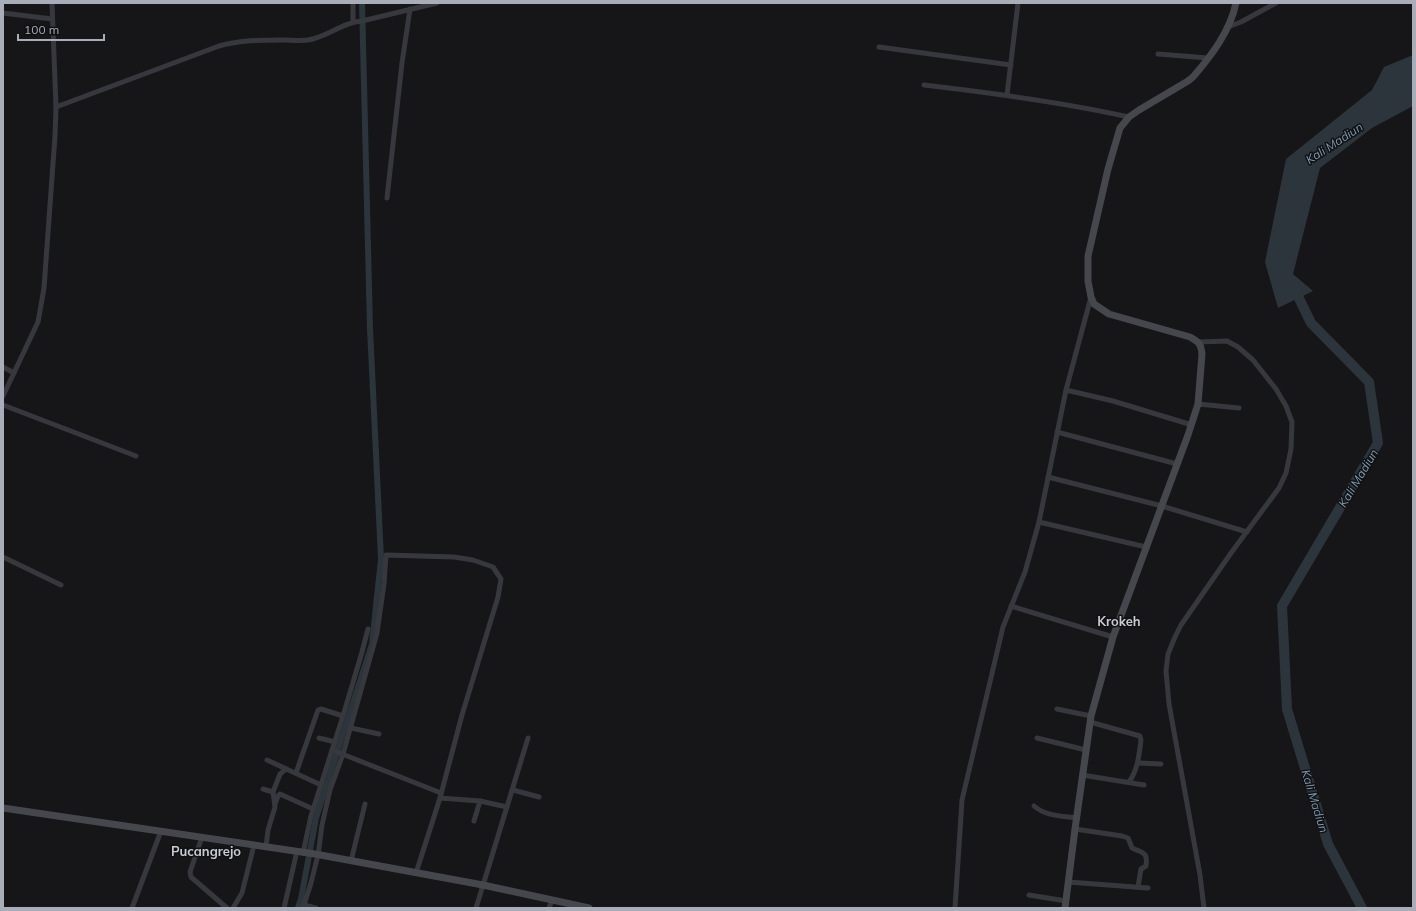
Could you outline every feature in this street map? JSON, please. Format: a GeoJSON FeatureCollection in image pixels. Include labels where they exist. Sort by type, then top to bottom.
{"type":"FeatureCollection","features":[{"type":"Feature","properties":{"kind":"main road"},"geometry":{"type":"LineString","coordinates":[[1066,904],[1076,818],[1091,719],[1113,637],[1192,425],[1198,404],[1202,354],[1199,342],[1190,337],[1109,314],[1094,304],[1091,298],[1088,281],[1088,256],[1108,169],[1120,128],[1139,110],[1188,81],[1208,58],[1228,27],[1236,3]]}},
{"type":"Feature","properties":{"kind":"main road"},"geometry":{"type":"LineString","coordinates":[[3,808],[302,852],[483,885],[589,908]]}},
{"type":"Feature","properties":{"kind":"street"},"geometry":{"type":"LineString","coordinates":[[3,396],[38,322],[40,313],[51,200],[55,136],[56,107],[52,3]]}},
{"type":"Feature","properties":{"kind":"street"},"geometry":{"type":"LineString","coordinates":[[353,3],[354,21]]}},
{"type":"Feature","properties":{"kind":"street"},"geometry":{"type":"LineString","coordinates":[[56,107],[218,46],[244,41],[306,40],[325,35],[354,21],[362,21],[437,3]]}},
{"type":"Feature","properties":{"kind":"street"},"geometry":{"type":"LineString","coordinates":[[1007,95],[1018,3]]}},
{"type":"Feature","properties":{"kind":"street"},"geometry":{"type":"LineString","coordinates":[[1228,27],[1241,22],[1276,3]]}},
{"type":"Feature","properties":{"kind":"street"},"geometry":{"type":"LineString","coordinates":[[387,198],[402,63],[410,9]]}},
{"type":"Feature","properties":{"kind":"street"},"geometry":{"type":"LineString","coordinates":[[3,13],[52,19]]}},
{"type":"Feature","properties":{"kind":"street"},"geometry":{"type":"LineString","coordinates":[[879,47],[1010,65]]}},
{"type":"Feature","properties":{"kind":"street"},"geometry":{"type":"LineString","coordinates":[[1158,54],[1208,58]]}},
{"type":"Feature","properties":{"kind":"street"},"geometry":{"type":"LineString","coordinates":[[924,85],[1007,95],[1094,109],[1130,117]]}},
{"type":"Feature","properties":{"kind":"street"},"geometry":{"type":"LineString","coordinates":[[955,908],[962,800],[1006,615],[1025,572],[1039,522],[1066,390],[1091,298]]}},
{"type":"Feature","properties":{"kind":"street"},"geometry":{"type":"LineString","coordinates":[[1199,342],[1227,341],[1243,351],[1253,360],[1276,389],[1286,406],[1292,422],[1291,449],[1284,478],[1273,498],[1231,553],[1181,625],[1174,637],[1168,654],[1166,671],[1169,704],[1200,874],[1204,908]]}},
{"type":"Feature","properties":{"kind":"street"},"geometry":{"type":"LineString","coordinates":[[3,367],[14,373]]}},
{"type":"Feature","properties":{"kind":"street"},"geometry":{"type":"LineString","coordinates":[[1066,390],[1113,401],[1192,425]]}},
{"type":"Feature","properties":{"kind":"street"},"geometry":{"type":"LineString","coordinates":[[1198,404],[1239,408]]}},
{"type":"Feature","properties":{"kind":"street"},"geometry":{"type":"LineString","coordinates":[[3,405],[136,456]]}},
{"type":"Feature","properties":{"kind":"street"},"geometry":{"type":"LineString","coordinates":[[1057,432],[1177,464]]}},
{"type":"Feature","properties":{"kind":"street"},"geometry":{"type":"LineString","coordinates":[[1048,477],[1162,506],[1247,532]]}},
{"type":"Feature","properties":{"kind":"street"},"geometry":{"type":"LineString","coordinates":[[1039,522],[1146,547]]}},
{"type":"Feature","properties":{"kind":"street"},"geometry":{"type":"LineString","coordinates":[[316,908],[304,907],[330,790],[351,728],[377,633],[384,584],[386,555],[454,557],[472,560],[493,567],[501,580],[498,597],[416,873]]}},
{"type":"Feature","properties":{"kind":"street"},"geometry":{"type":"LineString","coordinates":[[3,557],[61,585]]}},
{"type":"Feature","properties":{"kind":"street"},"geometry":{"type":"LineString","coordinates":[[1011,606],[1113,637]]}},
{"type":"Feature","properties":{"kind":"street"},"geometry":{"type":"LineString","coordinates":[[284,908],[368,629]]}},
{"type":"Feature","properties":{"kind":"street"},"geometry":{"type":"LineString","coordinates":[[296,773],[318,710],[321,709],[343,716]]}},
{"type":"Feature","properties":{"kind":"street"},"geometry":{"type":"LineString","coordinates":[[1057,709],[1140,736],[1141,740],[1136,772],[1129,782]]}},
{"type":"Feature","properties":{"kind":"street"},"geometry":{"type":"LineString","coordinates":[[351,728],[379,734]]}},
{"type":"Feature","properties":{"kind":"street"},"geometry":{"type":"LineString","coordinates":[[320,738],[335,742]]}},
{"type":"Feature","properties":{"kind":"street"},"geometry":{"type":"LineString","coordinates":[[476,908],[528,738]]}},
{"type":"Feature","properties":{"kind":"street"},"geometry":{"type":"LineString","coordinates":[[1037,738],[1086,750]]}},
{"type":"Feature","properties":{"kind":"street"},"geometry":{"type":"LineString","coordinates":[[332,750],[440,795],[507,807]]}},
{"type":"Feature","properties":{"kind":"street"},"geometry":{"type":"LineString","coordinates":[[268,760],[321,785]]}},
{"type":"Feature","properties":{"kind":"street"},"geometry":{"type":"LineString","coordinates":[[1138,763],[1161,764]]}},
{"type":"Feature","properties":{"kind":"street"},"geometry":{"type":"LineString","coordinates":[[274,805],[273,792],[280,774],[286,769]]}},
{"type":"Feature","properties":{"kind":"street"},"geometry":{"type":"LineString","coordinates":[[1082,775],[1144,785]]}},
{"type":"Feature","properties":{"kind":"street"},"geometry":{"type":"LineString","coordinates":[[263,789],[273,792]]}},
{"type":"Feature","properties":{"kind":"street"},"geometry":{"type":"LineString","coordinates":[[513,790],[539,797]]}},
{"type":"Feature","properties":{"kind":"street"},"geometry":{"type":"LineString","coordinates":[[266,847],[268,830],[274,805],[280,794],[313,809]]}},
{"type":"Feature","properties":{"kind":"street"},"geometry":{"type":"LineString","coordinates":[[474,821],[480,801]]}},
{"type":"Feature","properties":{"kind":"street"},"geometry":{"type":"LineString","coordinates":[[351,861],[365,804]]}},
{"type":"Feature","properties":{"kind":"street"},"geometry":{"type":"LineString","coordinates":[[1034,806],[1038,810],[1045,813],[1076,818]]}},
{"type":"Feature","properties":{"kind":"street"},"geometry":{"type":"LineString","coordinates":[[1075,829],[1128,838],[1132,848],[1143,852],[1147,858],[1146,866],[1141,869],[1138,887]]}},
{"type":"Feature","properties":{"kind":"street"},"geometry":{"type":"LineString","coordinates":[[132,908],[160,831]]}},
{"type":"Feature","properties":{"kind":"street"},"geometry":{"type":"LineString","coordinates":[[202,837],[190,872],[191,877],[227,908]]}},
{"type":"Feature","properties":{"kind":"street"},"geometry":{"type":"LineString","coordinates":[[233,908],[242,893],[254,845]]}},
{"type":"Feature","properties":{"kind":"street"},"geometry":{"type":"LineString","coordinates":[[1068,882],[1148,888]]}},
{"type":"Feature","properties":{"kind":"street"},"geometry":{"type":"LineString","coordinates":[[1029,895],[1066,904]]}},
{"type":"Feature","properties":{"kind":"street"},"geometry":{"type":"LineString","coordinates":[[549,908],[552,900]]}},
{"type":"Feature","properties":{"kind":"water"},"geometry":{"type":"Polygon","coordinates":[[[1413,55],[1413,106],[1372,128],[1320,168],[1293,274],[1313,291],[1278,308],[1265,262],[1286,159],[1372,90],[1384,67],[1413,55]]]}},
{"type":"Feature","properties":{"kind":"waterway"},"geometry":{"type":"LineString","coordinates":[[298,908],[316,818],[372,644],[381,559],[370,328],[362,3]]}},
{"type":"Feature","properties":{"kind":"waterway","name":"Kali Madiun"},"geometry":{"type":"LineString","coordinates":[[1293,286],[1311,323],[1369,382],[1378,443],[1282,606],[1287,709],[1328,844],[1362,908]]}},
{"type":"Feature","properties":{"kind":"district","name":"Krokeh"},"geometry":{"type":"Point","coordinates":[1119,621]}},
{"type":"Feature","properties":{"kind":"district","name":"Pucangrejo"},"geometry":{"type":"Point","coordinates":[206,851]}}]}
